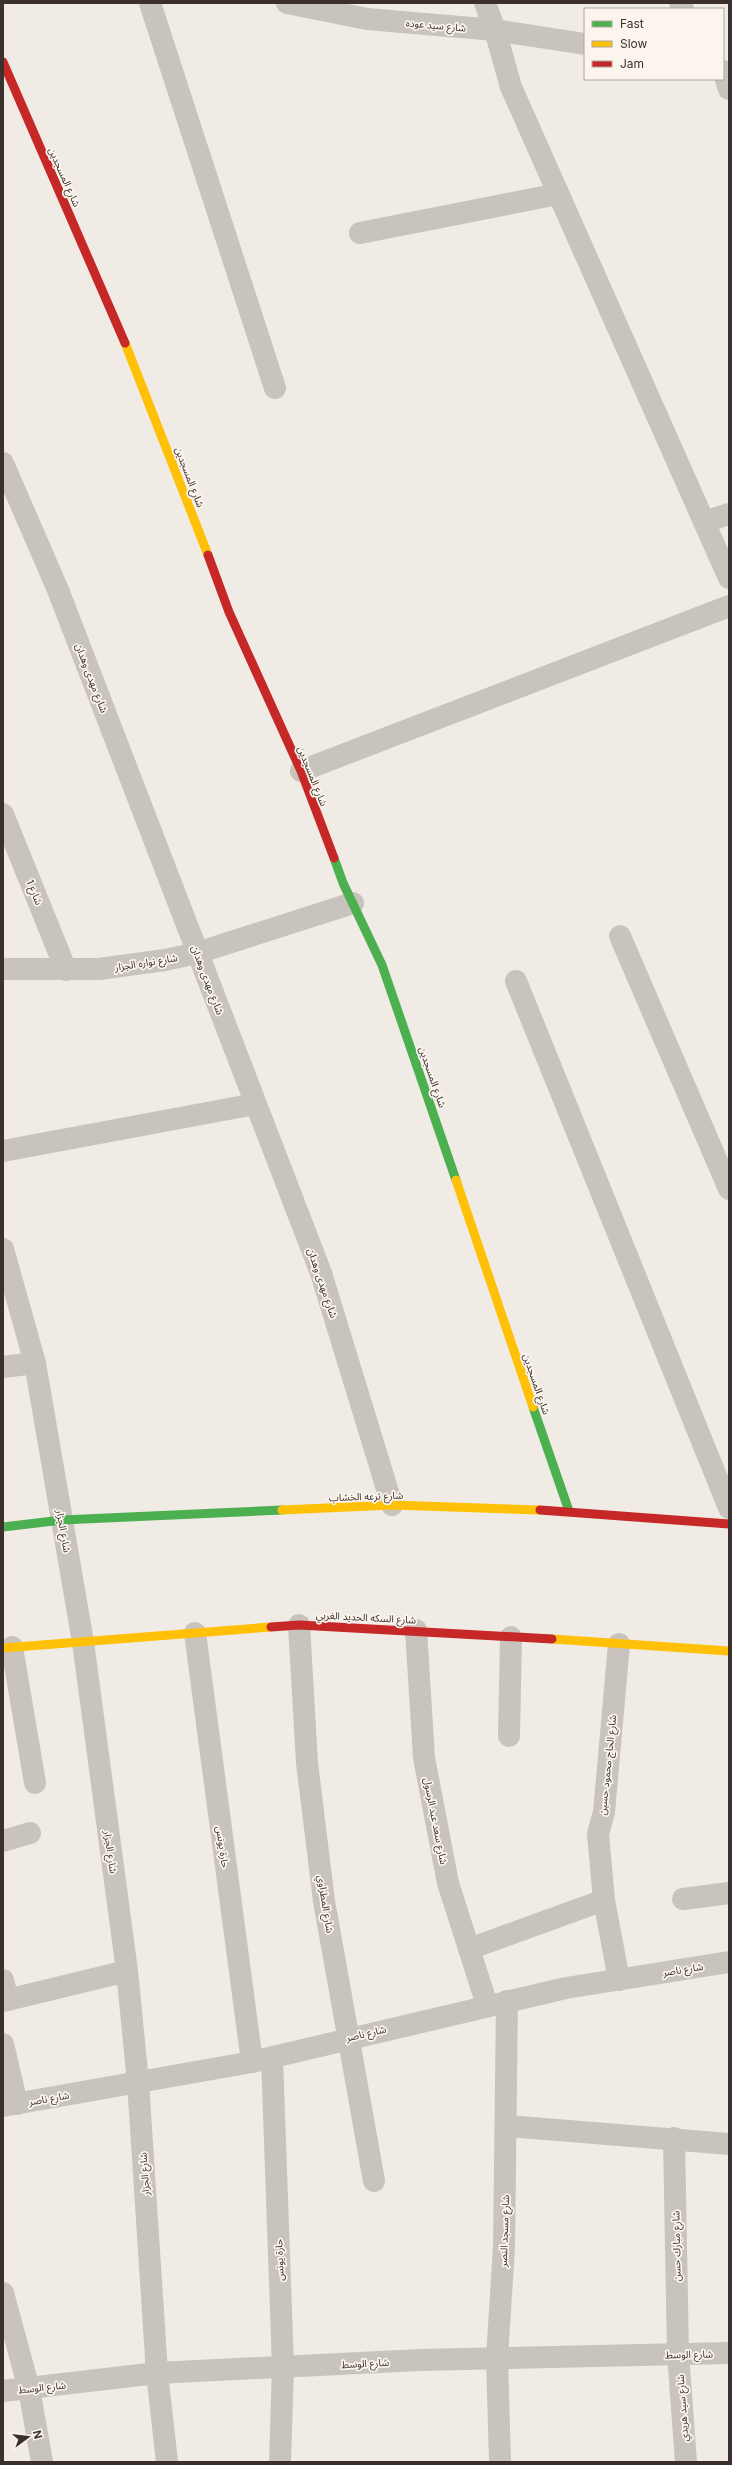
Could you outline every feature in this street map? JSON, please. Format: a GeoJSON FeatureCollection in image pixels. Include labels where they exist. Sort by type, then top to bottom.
{"type":"FeatureCollection","features":[{"type":"Feature","properties":{"kind":"street"},"geometry":{"type":"LineString","coordinates":[[150,3],[275,388]]}},
{"type":"Feature","properties":{"kind":"street","name":"شارع سيد عوده"},"geometry":{"type":"LineString","coordinates":[[287,3],[367,19],[495,30],[584,44]]}},
{"type":"Feature","properties":{"kind":"street"},"geometry":{"type":"LineString","coordinates":[[485,3],[495,30],[510,87],[729,578]]}},
{"type":"Feature","properties":{"kind":"street","name":"شارع المسجدين"},"geometry":{"type":"LineString","coordinates":[[3,62],[141,379],[229,612],[301,771],[334,862],[391,990],[569,1511]]}},
{"type":"Feature","properties":{"kind":"street"},"geometry":{"type":"LineString","coordinates":[[724,74],[729,89]]}},
{"type":"Feature","properties":{"kind":"street"},"geometry":{"type":"LineString","coordinates":[[360,233],[558,194]]}},
{"type":"Feature","properties":{"kind":"street","name":"شارع مهدى وهدان"},"geometry":{"type":"LineString","coordinates":[[3,463],[58,590],[321,1273],[392,1505]]}},
{"type":"Feature","properties":{"kind":"street"},"geometry":{"type":"LineString","coordinates":[[704,522],[729,514]]}},
{"type":"Feature","properties":{"kind":"street"},"geometry":{"type":"LineString","coordinates":[[301,771],[729,606]]}},
{"type":"Feature","properties":{"kind":"street","name":"شارع 1"},"geometry":{"type":"LineString","coordinates":[[3,814],[66,970]]}},
{"type":"Feature","properties":{"kind":"street","name":"شارع نواره الجزار"},"geometry":{"type":"LineString","coordinates":[[3,969],[42,968],[66,970],[132,966],[197,953],[353,903]]}},
{"type":"Feature","properties":{"kind":"street"},"geometry":{"type":"LineString","coordinates":[[620,936],[729,1189]]}},
{"type":"Feature","properties":{"kind":"street"},"geometry":{"type":"LineString","coordinates":[[516,980],[729,1508]]}},
{"type":"Feature","properties":{"kind":"street"},"geometry":{"type":"LineString","coordinates":[[3,1150],[255,1104]]}},
{"type":"Feature","properties":{"kind":"street","name":"شارع الجزار"},"geometry":{"type":"LineString","coordinates":[[3,1250],[35,1363],[82,1642],[127,1971],[138,2082],[157,2373],[167,2462]]}},
{"type":"Feature","properties":{"kind":"street"},"geometry":{"type":"LineString","coordinates":[[3,1367],[35,1363]]}},
{"type":"Feature","properties":{"kind":"street","name":"شارع ترعه الخشاب"},"geometry":{"type":"LineString","coordinates":[[3,1526],[62,1520],[392,1505],[569,1511],[729,1524]]}},
{"type":"Feature","properties":{"kind":"street","name":"شارع السكه الحديد الغربي"},"geometry":{"type":"LineString","coordinates":[[8,1648],[299,1625],[416,1630],[729,1651]]}},
{"type":"Feature","properties":{"kind":"street","name":"شارع المطراوي"},"geometry":{"type":"LineString","coordinates":[[299,1625],[307,1763],[324,1901],[350,2037],[374,2181]]}},
{"type":"Feature","properties":{"kind":"street","name":"شارع سعد عبد الرسول"},"geometry":{"type":"LineString","coordinates":[[416,1630],[424,1758],[448,1884],[469,1949],[497,2003]]}},
{"type":"Feature","properties":{"kind":"street","name":"حارة يونس"},"geometry":{"type":"LineString","coordinates":[[195,1633],[262,2059],[283,2367],[280,2462]]}},
{"type":"Feature","properties":{"kind":"street"},"geometry":{"type":"LineString","coordinates":[[509,1736],[511,1636]]}},
{"type":"Feature","properties":{"kind":"street","name":"شارع الحاج محمود حسين"},"geometry":{"type":"LineString","coordinates":[[619,1644],[604,1812],[598,1827],[604,1900],[619,1980]]}},
{"type":"Feature","properties":{"kind":"street"},"geometry":{"type":"LineString","coordinates":[[8,1648],[35,1783]]}},
{"type":"Feature","properties":{"kind":"street"},"geometry":{"type":"LineString","coordinates":[[3,1841],[30,1833]]}},
{"type":"Feature","properties":{"kind":"street"},"geometry":{"type":"LineString","coordinates":[[683,1899],[729,1893]]}},
{"type":"Feature","properties":{"kind":"street"},"geometry":{"type":"LineString","coordinates":[[469,1949],[604,1900]]}},
{"type":"Feature","properties":{"kind":"street","name":"شارع ناصر"},"geometry":{"type":"LineString","coordinates":[[10,2105],[262,2059],[497,2003],[619,1980],[729,1962]]}},
{"type":"Feature","properties":{"kind":"street"},"geometry":{"type":"LineString","coordinates":[[5,1994],[127,1971]]}},
{"type":"Feature","properties":{"kind":"street","name":"شارع مسجد النصر"},"geometry":{"type":"LineString","coordinates":[[497,2003],[507,2126],[504,2247],[497,2358],[500,2462]]}},
{"type":"Feature","properties":{"kind":"street"},"geometry":{"type":"LineString","coordinates":[[3,2044],[10,2105]]}},
{"type":"Feature","properties":{"kind":"street"},"geometry":{"type":"LineString","coordinates":[[507,2126],[674,2138],[729,2144]]}},
{"type":"Feature","properties":{"kind":"street","name":"شارع مبارك حسن"},"geometry":{"type":"LineString","coordinates":[[674,2138],[678,2354]]}},
{"type":"Feature","properties":{"kind":"street"},"geometry":{"type":"LineString","coordinates":[[3,2293],[29,2389],[42,2462]]}},
{"type":"Feature","properties":{"kind":"street","name":"شارع الوسط"},"geometry":{"type":"LineString","coordinates":[[3,2391],[157,2373],[497,2358],[729,2353]]}},
{"type":"Feature","properties":{"kind":"street","name":"شارع سيد هريدي"},"geometry":{"type":"LineString","coordinates":[[678,2354],[686,2462]]}},
{"type":"Feature","properties":{"kind":"traffic: fast"},"geometry":{"type":"LineString","coordinates":[[334,858],[343,883],[382,965],[456,1180]]}},
{"type":"Feature","properties":{"kind":"traffic: fast"},"geometry":{"type":"LineString","coordinates":[[533,1407],[569,1511]]}},
{"type":"Feature","properties":{"kind":"traffic: fast"},"geometry":{"type":"LineString","coordinates":[[3,1527],[62,1520],[282,1510]]}},
{"type":"Feature","properties":{"kind":"traffic: slow"},"geometry":{"type":"LineString","coordinates":[[125,343],[208,555]]}},
{"type":"Feature","properties":{"kind":"traffic: slow"},"geometry":{"type":"LineString","coordinates":[[456,1180],[533,1407]]}},
{"type":"Feature","properties":{"kind":"traffic: slow"},"geometry":{"type":"LineString","coordinates":[[282,1510],[392,1505],[540,1510]]}},
{"type":"Feature","properties":{"kind":"traffic: slow"},"geometry":{"type":"LineString","coordinates":[[3,1648],[271,1627]]}},
{"type":"Feature","properties":{"kind":"traffic: slow"},"geometry":{"type":"LineString","coordinates":[[552,1639],[729,1651]]}},
{"type":"Feature","properties":{"kind":"traffic: jam"},"geometry":{"type":"LineString","coordinates":[[3,62],[125,343]]}},
{"type":"Feature","properties":{"kind":"traffic: jam"},"geometry":{"type":"LineString","coordinates":[[208,555],[229,612],[301,771],[334,858]]}},
{"type":"Feature","properties":{"kind":"traffic: jam"},"geometry":{"type":"LineString","coordinates":[[540,1510],[729,1524]]}},
{"type":"Feature","properties":{"kind":"traffic: jam"},"geometry":{"type":"LineString","coordinates":[[271,1627],[299,1625],[552,1639]]}}]}
